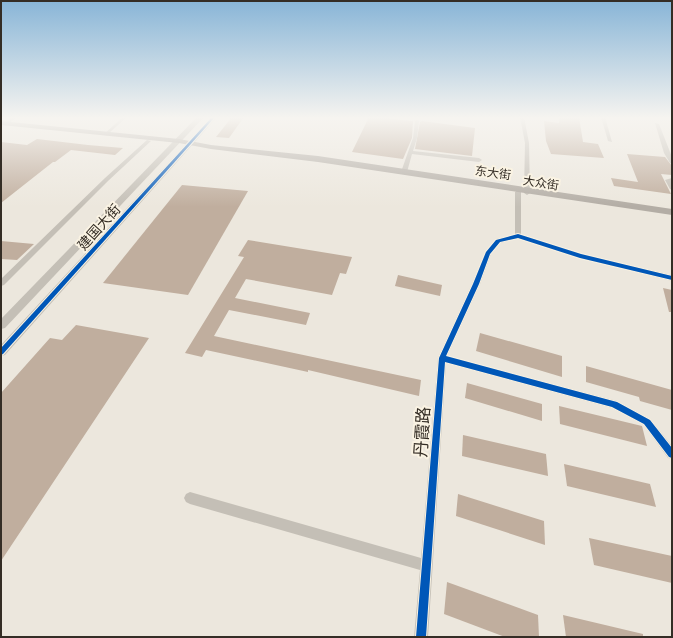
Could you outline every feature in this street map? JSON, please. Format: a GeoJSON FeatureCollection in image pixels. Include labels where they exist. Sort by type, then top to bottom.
{"type":"FeatureCollection","features":[{"type":"Feature","properties":{"kind":"main road","name":"大众街"},"geometry":{"type":"LineString","coordinates":[[196,147],[524,192],[672,216]]}},
{"type":"Feature","properties":{"kind":"main road","name":"东大街"},"geometry":{"type":"LineString","coordinates":[[197,147],[318,160],[404,172],[524,192],[672,212]]}},
{"type":"Feature","properties":{"kind":"street"},"geometry":{"type":"LineString","coordinates":[[1,283],[107,180],[144,147]]}},
{"type":"Feature","properties":{"kind":"street","name":"建国大街"},"geometry":{"type":"LineString","coordinates":[[1,325],[173,147]]}},
{"type":"Feature","properties":{"kind":"street","name":"建国大街"},"geometry":{"type":"LineString","coordinates":[[1,352],[189,147]]}},
{"type":"Feature","properties":{"kind":"street"},"geometry":{"type":"LineString","coordinates":[[404,172],[412,147]]}},
{"type":"Feature","properties":{"kind":"street"},"geometry":{"type":"LineString","coordinates":[[527,147],[524,192],[518,236],[580,256],[672,278]]}},
{"type":"Feature","properties":{"kind":"street"},"geometry":{"type":"LineString","coordinates":[[665,147],[672,162]]}},
{"type":"Feature","properties":{"kind":"street"},"geometry":{"type":"LineString","coordinates":[[410,152],[479,160]]}},
{"type":"Feature","properties":{"kind":"street"},"geometry":{"type":"LineString","coordinates":[[672,180],[668,180],[672,188]]}},
{"type":"Feature","properties":{"kind":"street","name":"丹霞路"},"geometry":{"type":"LineString","coordinates":[[421,637],[442,358],[476,284],[488,253],[498,241],[518,236]]}},
{"type":"Feature","properties":{"kind":"street"},"geometry":{"type":"LineString","coordinates":[[442,358],[614,404],[647,422],[672,454]]}},
{"type":"Feature","properties":{"kind":"street"},"geometry":{"type":"LineString","coordinates":[[190,498],[426,566]]}},
{"type":"Feature","properties":{"kind":"building"},"geometry":{"type":"Polygon","coordinates":[[[1,147],[123,148],[115,155],[71,150],[53,162],[1,203],[1,147]]]}},
{"type":"Feature","properties":{"kind":"building"},"geometry":{"type":"Polygon","coordinates":[[[355,147],[408,147],[403,159],[352,152],[355,147]]]}},
{"type":"Feature","properties":{"kind":"building"},"geometry":{"type":"Polygon","coordinates":[[[415,147],[473,147],[472,156],[415,149],[415,147]]]}},
{"type":"Feature","properties":{"kind":"building"},"geometry":{"type":"Polygon","coordinates":[[[548,147],[599,147],[604,158],[551,154],[548,147]]]}},
{"type":"Feature","properties":{"kind":"building"},"geometry":{"type":"Polygon","coordinates":[[[627,154],[665,157],[672,166],[672,175],[661,174],[671,194],[614,186],[611,178],[638,182],[627,154]]]}},
{"type":"Feature","properties":{"kind":"building"},"geometry":{"type":"Polygon","coordinates":[[[182,185],[248,191],[188,295],[103,283],[182,185]]]}},
{"type":"Feature","properties":{"kind":"building"},"geometry":{"type":"Polygon","coordinates":[[[248,240],[352,257],[346,274],[340,273],[332,295],[246,279],[235,298],[310,313],[306,325],[229,310],[214,336],[421,380],[419,396],[308,370],[308,372],[206,350],[202,357],[185,353],[244,257],[238,256],[248,240]]]}},
{"type":"Feature","properties":{"kind":"building"},"geometry":{"type":"Polygon","coordinates":[[[1,241],[34,244],[17,260],[1,259],[1,241]]]}},
{"type":"Feature","properties":{"kind":"building"},"geometry":{"type":"Polygon","coordinates":[[[398,275],[442,285],[440,296],[395,286],[398,275]]]}},
{"type":"Feature","properties":{"kind":"building"},"geometry":{"type":"Polygon","coordinates":[[[663,288],[672,290],[672,312],[669,312],[663,288]]]}},
{"type":"Feature","properties":{"kind":"building"},"geometry":{"type":"Polygon","coordinates":[[[76,325],[149,338],[1,561],[1,393],[50,338],[62,340],[76,325]]]}},
{"type":"Feature","properties":{"kind":"building"},"geometry":{"type":"Polygon","coordinates":[[[480,333],[562,356],[562,377],[476,351],[480,333]]]}},
{"type":"Feature","properties":{"kind":"building"},"geometry":{"type":"Polygon","coordinates":[[[586,366],[672,390],[672,410],[640,401],[639,397],[586,382],[586,366]]]}},
{"type":"Feature","properties":{"kind":"building"},"geometry":{"type":"Polygon","coordinates":[[[467,383],[542,404],[542,421],[465,398],[467,383]]]}},
{"type":"Feature","properties":{"kind":"building"},"geometry":{"type":"Polygon","coordinates":[[[559,406],[642,426],[647,446],[560,424],[559,406]]]}},
{"type":"Feature","properties":{"kind":"building"},"geometry":{"type":"Polygon","coordinates":[[[463,435],[546,454],[548,476],[462,456],[463,435]]]}},
{"type":"Feature","properties":{"kind":"building"},"geometry":{"type":"Polygon","coordinates":[[[564,464],[650,484],[656,507],[567,486],[564,464]]]}},
{"type":"Feature","properties":{"kind":"building"},"geometry":{"type":"Polygon","coordinates":[[[458,494],[544,521],[545,545],[456,516],[458,494]]]}},
{"type":"Feature","properties":{"kind":"building"},"geometry":{"type":"Polygon","coordinates":[[[589,538],[672,556],[672,583],[594,565],[589,538]]]}},
{"type":"Feature","properties":{"kind":"building"},"geometry":{"type":"Polygon","coordinates":[[[447,582],[538,615],[539,637],[505,637],[444,614],[447,582]]]}},
{"type":"Feature","properties":{"kind":"building"},"geometry":{"type":"Polygon","coordinates":[[[563,615],[643,634],[643,637],[566,637],[563,615]]]}},
{"type":"Feature","properties":{"kind":"cycle path"},"geometry":{"type":"LineString","coordinates":[[1,352],[187,147]]}},
{"type":"Feature","properties":{"kind":"cycle path"},"geometry":{"type":"LineString","coordinates":[[421,637],[442,358],[476,284],[488,253],[498,241],[518,236],[580,256],[672,278]]}},
{"type":"Feature","properties":{"kind":"cycle path"},"geometry":{"type":"LineString","coordinates":[[442,358],[614,404],[647,422],[672,454]]}}]}
